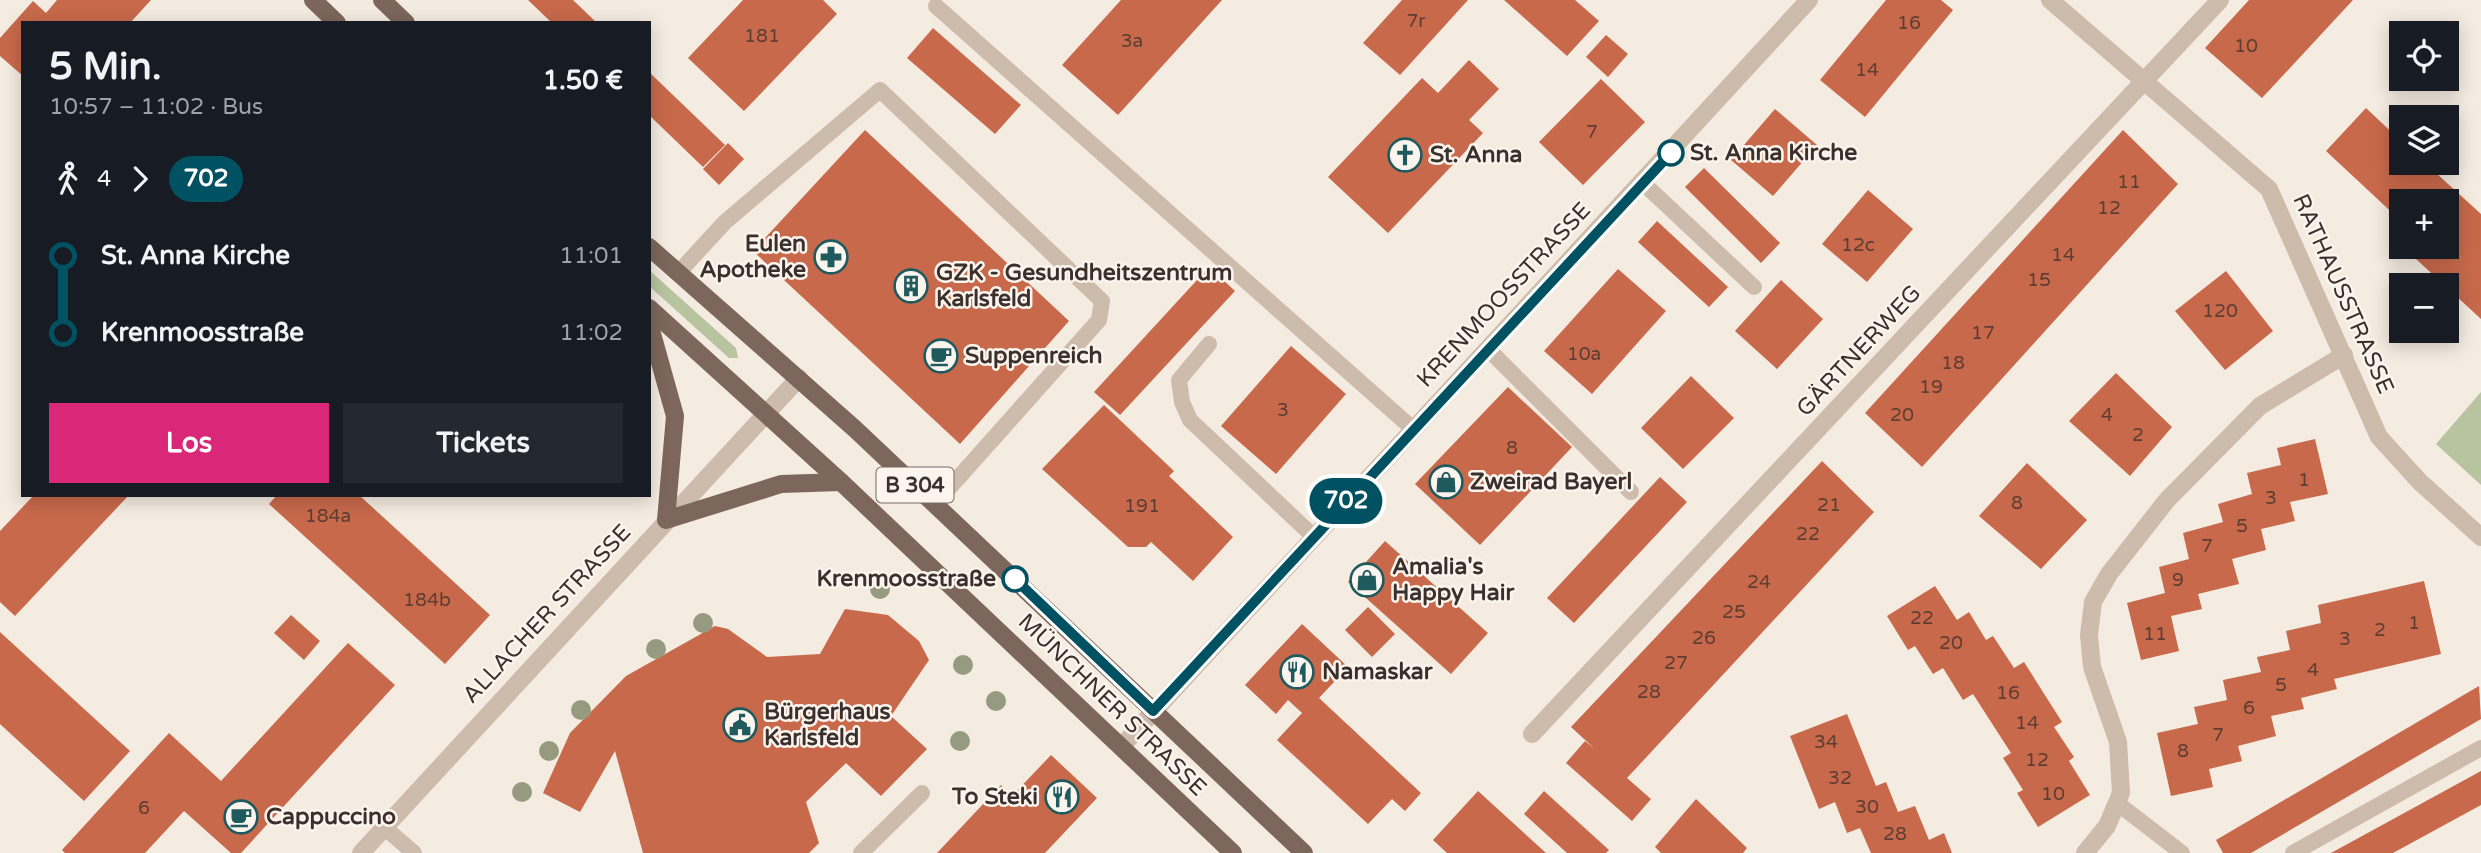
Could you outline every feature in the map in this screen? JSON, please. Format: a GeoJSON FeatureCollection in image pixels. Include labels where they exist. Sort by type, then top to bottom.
{"type":"FeatureCollection","features":[{"type":"Feature","properties":{"kind":"main road"},"geometry":{"type":"LineString","coordinates":[[313,0],[335,21]]}},
{"type":"Feature","properties":{"kind":"main road"},"geometry":{"type":"LineString","coordinates":[[382,0],[404,21]]}},
{"type":"Feature","properties":{"kind":"main road","name":"MÜNCHNER STRASSE"},"geometry":{"type":"LineString","coordinates":[[651,249],[799,378],[935,503],[1304,853]]}},
{"type":"Feature","properties":{"kind":"main road","name":"MÜNCHNER STRASSE"},"geometry":{"type":"LineString","coordinates":[[651,310],[841,482],[1233,853]]}},
{"type":"Feature","properties":{"kind":"main road"},"geometry":{"type":"LineString","coordinates":[[651,330],[675,416],[666,520],[781,484],[841,482]]}},
{"type":"Feature","properties":{"kind":"street","name":"KRENMOOSSTRASSE"},"geometry":{"type":"LineString","coordinates":[[1121,747],[1809,0]]}},
{"type":"Feature","properties":{"kind":"street","name":"RATHAUSSTRASSE"},"geometry":{"type":"LineString","coordinates":[[2050,0],[2269,189],[2379,437],[2420,482],[2481,537]]}},
{"type":"Feature","properties":{"kind":"street","name":"GÄRTNERWEG"},"geometry":{"type":"LineString","coordinates":[[1532,734],[2220,0]]}},
{"type":"Feature","properties":{"kind":"street"},"geometry":{"type":"LineString","coordinates":[[2085,853],[2107,826],[2121,793],[2118,742],[2092,667],[2089,635],[2093,602],[2109,574],[2167,500],[2260,407],[2344,355]]}},
{"type":"Feature","properties":{"kind":"street","name":"ALLACHER STRASSE"},"geometry":{"type":"LineString","coordinates":[[361,853],[799,378]]}},
{"type":"Feature","properties":{"kind":"lane"},"geometry":{"type":"LineString","coordinates":[[936,6],[1413,429]]}},
{"type":"Feature","properties":{"kind":"lane"},"geometry":{"type":"LineString","coordinates":[[678,273],[725,222],[880,90],[1102,301],[1099,320],[935,503]]}},
{"type":"Feature","properties":{"kind":"lane"},"geometry":{"type":"LineString","coordinates":[[1643,182],[1754,287]]}},
{"type":"Feature","properties":{"kind":"lane"},"geometry":{"type":"LineString","coordinates":[[1209,344],[1179,380],[1182,402],[1190,420],[1313,536]]}},
{"type":"Feature","properties":{"kind":"lane"},"geometry":{"type":"LineString","coordinates":[[1488,349],[1631,492]]}},
{"type":"Feature","properties":{"kind":"lane"},"geometry":{"type":"LineString","coordinates":[[2293,853],[2481,748]]}},
{"type":"Feature","properties":{"kind":"lane"},"geometry":{"type":"LineString","coordinates":[[861,853],[922,793]]}},
{"type":"Feature","properties":{"kind":"lane"},"geometry":{"type":"LineString","coordinates":[[2117,803],[2182,853]]}},
{"type":"Feature","properties":{"kind":"lane"},"geometry":{"type":"LineString","coordinates":[[384,827],[414,853]]}},
{"type":"Feature","properties":{"kind":"green space"},"geometry":{"type":"Polygon","coordinates":[[[651,272],[736,348],[738,358],[729,358],[651,288],[651,272]]]}},
{"type":"Feature","properties":{"kind":"green space"},"geometry":{"type":"Polygon","coordinates":[[[2481,392],[2481,485],[2436,444],[2481,392]]]}},
{"type":"Feature","properties":{"kind":"building"},"geometry":{"type":"Polygon","coordinates":[[[57,0],[151,0],[132,21],[21,21],[21,74],[0,56],[0,38],[33,1],[46,13],[57,0]]]}},
{"type":"Feature","properties":{"kind":"building"},"geometry":{"type":"Polygon","coordinates":[[[528,0],[573,0],[595,21],[550,21],[528,0]]]}},
{"type":"Feature","properties":{"kind":"building"},"geometry":{"type":"Polygon","coordinates":[[[743,0],[823,0],[837,14],[744,111],[688,58],[743,0]]]}},
{"type":"Feature","properties":{"kind":"building"},"geometry":{"type":"Polygon","coordinates":[[[1121,0],[1222,0],[1118,115],[1062,65],[1121,0]]]}},
{"type":"Feature","properties":{"kind":"building"},"geometry":{"type":"Polygon","coordinates":[[[1402,0],[1468,0],[1400,75],[1363,43],[1402,0]]]}},
{"type":"Feature","properties":{"kind":"building"},"geometry":{"type":"Polygon","coordinates":[[[1504,0],[1575,0],[1599,21],[1567,56],[1504,0]]]}},
{"type":"Feature","properties":{"kind":"building"},"geometry":{"type":"Polygon","coordinates":[[[1886,0],[1941,0],[1953,10],[1865,117],[1820,80],[1886,0]]]}},
{"type":"Feature","properties":{"kind":"building"},"geometry":{"type":"Polygon","coordinates":[[[2249,0],[2353,0],[2262,98],[2205,48],[2249,0]]]}},
{"type":"Feature","properties":{"kind":"building"},"geometry":{"type":"Polygon","coordinates":[[[933,28],[1021,105],[995,134],[907,58],[933,28]]]}},
{"type":"Feature","properties":{"kind":"building"},"geometry":{"type":"Polygon","coordinates":[[[1606,35],[1628,54],[1608,77],[1586,57],[1606,35]]]}},
{"type":"Feature","properties":{"kind":"building","name":"St. Anna"},"geometry":{"type":"Polygon","coordinates":[[[1469,60],[1499,89],[1469,120],[1483,133],[1388,233],[1328,177],[1422,78],[1438,93],[1469,60]]]}},
{"type":"Feature","properties":{"kind":"building"},"geometry":{"type":"Polygon","coordinates":[[[651,74],[725,145],[703,167],[651,117],[651,74]]]}},
{"type":"Feature","properties":{"kind":"building","name":"St. Anna"},"geometry":{"type":"Polygon","coordinates":[[[1601,79],[1645,122],[1583,185],[1539,142],[1601,79]]]}},
{"type":"Feature","properties":{"kind":"building"},"geometry":{"type":"Polygon","coordinates":[[[2366,108],[2389,130],[2389,175],[2438,175],[2454,189],[2389,189],[2389,210],[2326,151],[2366,108]]]}},
{"type":"Feature","properties":{"kind":"building"},"geometry":{"type":"Polygon","coordinates":[[[1775,109],[1817,145],[1773,196],[1731,160],[1775,109]]]}},
{"type":"Feature","properties":{"kind":"building","name":"GZK - Gesundheitszentrum Karlsfeld"},"geometry":{"type":"Polygon","coordinates":[[[865,130],[1069,321],[960,444],[753,251],[865,130]]]}},
{"type":"Feature","properties":{"kind":"building"},"geometry":{"type":"Polygon","coordinates":[[[2123,130],[2178,184],[1922,467],[1865,413],[2123,130]]]}},
{"type":"Feature","properties":{"kind":"building"},"geometry":{"type":"Polygon","coordinates":[[[728,143],[744,159],[719,185],[703,169],[728,143]]]}},
{"type":"Feature","properties":{"kind":"building"},"geometry":{"type":"Polygon","coordinates":[[[1704,168],[1780,243],[1761,263],[1685,187],[1704,168]]]}},
{"type":"Feature","properties":{"kind":"building"},"geometry":{"type":"Polygon","coordinates":[[[1868,190],[1913,229],[1867,282],[1822,244],[1868,190]]]}},
{"type":"Feature","properties":{"kind":"building"},"geometry":{"type":"Polygon","coordinates":[[[2459,194],[2481,214],[2481,319],[2459,299],[2459,273],[2431,273],[2416,259],[2459,259],[2459,194]]]}},
{"type":"Feature","properties":{"kind":"building"},"geometry":{"type":"Polygon","coordinates":[[[1657,221],[1728,287],[1709,307],[1638,242],[1657,221]]]}},
{"type":"Feature","properties":{"kind":"building"},"geometry":{"type":"Polygon","coordinates":[[[1209,267],[1235,291],[1120,415],[1094,392],[1209,267]]]}},
{"type":"Feature","properties":{"kind":"building"},"geometry":{"type":"Polygon","coordinates":[[[1618,269],[1666,311],[1592,394],[1544,351],[1618,269]]]}},
{"type":"Feature","properties":{"kind":"building"},"geometry":{"type":"Polygon","coordinates":[[[2226,271],[2273,331],[2225,370],[2175,311],[2226,271]]]}},
{"type":"Feature","properties":{"kind":"building"},"geometry":{"type":"Polygon","coordinates":[[[1781,280],[1823,319],[1777,369],[1735,331],[1781,280]]]}},
{"type":"Feature","properties":{"kind":"building"},"geometry":{"type":"Polygon","coordinates":[[[1291,346],[1346,394],[1276,474],[1221,426],[1291,346]]]}},
{"type":"Feature","properties":{"kind":"building"},"geometry":{"type":"Polygon","coordinates":[[[2116,373],[2172,427],[2130,476],[2069,421],[2116,373]]]}},
{"type":"Feature","properties":{"kind":"building"},"geometry":{"type":"Polygon","coordinates":[[[1691,376],[1734,418],[1683,469],[1641,428],[1691,376]]]}},
{"type":"Feature","properties":{"kind":"building"},"geometry":{"type":"Polygon","coordinates":[[[1508,387],[1572,447],[1480,545],[1415,484],[1508,387]]]}},
{"type":"Feature","properties":{"kind":"building"},"geometry":{"type":"Polygon","coordinates":[[[1104,405],[1174,471],[1169,476],[1233,537],[1193,581],[1151,542],[1146,547],[1128,547],[1042,469],[1104,405]]]}},
{"type":"Feature","properties":{"kind":"building"},"geometry":{"type":"Polygon","coordinates":[[[2315,439],[2328,494],[2290,502],[2295,521],[2261,529],[2266,550],[2232,559],[2239,584],[2198,594],[2202,609],[2171,616],[2179,651],[2141,660],[2127,603],[2165,593],[2159,567],[2189,559],[2183,533],[2223,522],[2218,504],[2252,494],[2247,473],[2281,465],[2277,448],[2315,439]]]}},
{"type":"Feature","properties":{"kind":"building"},"geometry":{"type":"Polygon","coordinates":[[[1822,461],[1874,512],[1627,778],[1651,799],[1632,821],[1566,763],[1585,741],[1595,749],[1571,727],[1822,461]]]}},
{"type":"Feature","properties":{"kind":"building"},"geometry":{"type":"Polygon","coordinates":[[[2027,463],[2087,520],[2041,569],[1979,516],[2027,463]]]}},
{"type":"Feature","properties":{"kind":"building"},"geometry":{"type":"Polygon","coordinates":[[[1660,477],[1687,502],[1574,623],[1547,598],[1660,477]]]}},
{"type":"Feature","properties":{"kind":"building"},"geometry":{"type":"Polygon","coordinates":[[[32,497],[127,497],[15,616],[0,602],[0,531],[32,497]]]}},
{"type":"Feature","properties":{"kind":"building"},"geometry":{"type":"Polygon","coordinates":[[[275,497],[361,497],[490,615],[445,664],[269,504],[275,497]]]}},
{"type":"Feature","properties":{"kind":"building"},"geometry":{"type":"Polygon","coordinates":[[[1385,541],[1488,633],[1451,674],[1348,582],[1385,541]]]}},
{"type":"Feature","properties":{"kind":"building"},"geometry":{"type":"Polygon","coordinates":[[[2424,581],[2441,654],[2334,679],[2337,689],[2301,698],[2304,709],[2271,716],[2276,736],[2238,746],[2242,761],[2209,769],[2213,787],[2171,796],[2157,733],[2198,724],[2194,707],[2227,700],[2223,680],[2261,672],[2257,657],[2290,650],[2286,631],[2321,623],[2318,605],[2424,581]]]}},
{"type":"Feature","properties":{"kind":"building"},"geometry":{"type":"Polygon","coordinates":[[[1935,586],[1957,620],[1969,612],[1986,640],[1993,636],[2014,668],[2024,662],[2062,722],[2054,727],[2074,757],[2069,761],[2090,795],[2038,827],[2017,793],[2023,790],[2003,758],[2011,753],[1973,694],[1963,700],[1943,668],[1933,674],[1915,646],[1908,650],[1887,616],[1935,586]]]}},
{"type":"Feature","properties":{"kind":"building"},"geometry":{"type":"Polygon","coordinates":[[[1368,607],[1395,634],[1372,657],[1345,630],[1368,607]]]}},
{"type":"Feature","properties":{"kind":"building","name":"Bürgerhaus Karlsfeld"},"geometry":{"type":"Polygon","coordinates":[[[845,609],[888,615],[919,641],[929,660],[891,716],[927,749],[881,796],[846,763],[806,802],[819,843],[809,853],[643,853],[615,751],[580,812],[543,793],[570,733],[626,676],[715,626],[728,629],[767,657],[820,654],[845,609]]]}},
{"type":"Feature","properties":{"kind":"building"},"geometry":{"type":"Polygon","coordinates":[[[291,615],[320,641],[304,660],[274,633],[291,615]]]}},
{"type":"Feature","properties":{"kind":"building"},"geometry":{"type":"Polygon","coordinates":[[[1302,624],[1348,667],[1319,698],[1421,793],[1405,811],[1392,799],[1368,824],[1277,740],[1302,713],[1288,700],[1276,714],[1245,685],[1302,624]]]}},
{"type":"Feature","properties":{"kind":"building"},"geometry":{"type":"Polygon","coordinates":[[[0,632],[130,751],[84,801],[0,724],[0,632]]]}},
{"type":"Feature","properties":{"kind":"building"},"geometry":{"type":"Polygon","coordinates":[[[348,643],[395,685],[241,853],[231,853],[184,811],[145,853],[65,853],[62,850],[169,733],[221,781],[348,643]]]}},
{"type":"Feature","properties":{"kind":"building"},"geometry":{"type":"Polygon","coordinates":[[[2479,686],[2481,719],[2251,853],[2223,853],[2216,840],[2479,686]]]}},
{"type":"Feature","properties":{"kind":"building"},"geometry":{"type":"Polygon","coordinates":[[[1847,714],[1876,786],[1886,782],[1898,812],[1915,806],[1929,840],[1944,833],[1952,853],[1871,853],[1860,828],[1847,833],[1835,802],[1819,809],[1790,736],[1847,714]]]}},
{"type":"Feature","properties":{"kind":"building"},"geometry":{"type":"Polygon","coordinates":[[[1051,755],[1097,798],[1045,853],[937,853],[1001,785],[1012,796],[1051,755]]]}},
{"type":"Feature","properties":{"kind":"building"},"geometry":{"type":"Polygon","coordinates":[[[2481,771],[2481,805],[2393,853],[2331,853],[2481,771]]]}},
{"type":"Feature","properties":{"kind":"building"},"geometry":{"type":"Polygon","coordinates":[[[1478,791],[1546,853],[1447,853],[1433,840],[1478,791]]]}},
{"type":"Feature","properties":{"kind":"building"},"geometry":{"type":"Polygon","coordinates":[[[1544,791],[1609,850],[1606,853],[1567,853],[1524,814],[1544,791]]]}},
{"type":"Feature","properties":{"kind":"building"},"geometry":{"type":"Polygon","coordinates":[[[1696,799],[1747,848],[1743,853],[1661,853],[1655,847],[1696,799]]]}},
{"type":"Feature","properties":{"kind":"bus line","name":"702"},"geometry":{"type":"LineString","coordinates":[[1015,579],[1153,711],[1671,153]]}},
{"type":"Feature","properties":{"kind":"place","name":"St. Anna Kirche"},"geometry":{"type":"Point","coordinates":[1671,153]}},
{"type":"Feature","properties":{"kind":"place","name":"St. Anna"},"geometry":{"type":"Point","coordinates":[1405,155]}},
{"type":"Feature","properties":{"kind":"place","name":"Eulen Apotheke"},"geometry":{"type":"Point","coordinates":[831,257]}},
{"type":"Feature","properties":{"kind":"place","name":"GZK - Gesundheitszentrum Karlsfeld"},"geometry":{"type":"Point","coordinates":[911,286]}},
{"type":"Feature","properties":{"kind":"place","name":"Suppenreich"},"geometry":{"type":"Point","coordinates":[941,356]}},
{"type":"Feature","properties":{"kind":"place","name":"Zweirad Bayerl"},"geometry":{"type":"Point","coordinates":[1446,482]}},
{"type":"Feature","properties":{"kind":"place","name":"Krenmoosstraße"},"geometry":{"type":"Point","coordinates":[1015,579]}},
{"type":"Feature","properties":{"kind":"place","name":"Amalia's Happy Hair"},"geometry":{"type":"Point","coordinates":[1367,580]}},
{"type":"Feature","properties":{"kind":"place","name":"Namaskar"},"geometry":{"type":"Point","coordinates":[1297,672]}},
{"type":"Feature","properties":{"kind":"place","name":"Bürgerhaus Karlsfeld"},"geometry":{"type":"Point","coordinates":[740,725]}},
{"type":"Feature","properties":{"kind":"place","name":"To Steki"},"geometry":{"type":"Point","coordinates":[1062,797]}},
{"type":"Feature","properties":{"kind":"place","name":"Cappuccino"},"geometry":{"type":"Point","coordinates":[241,817]}}]}
